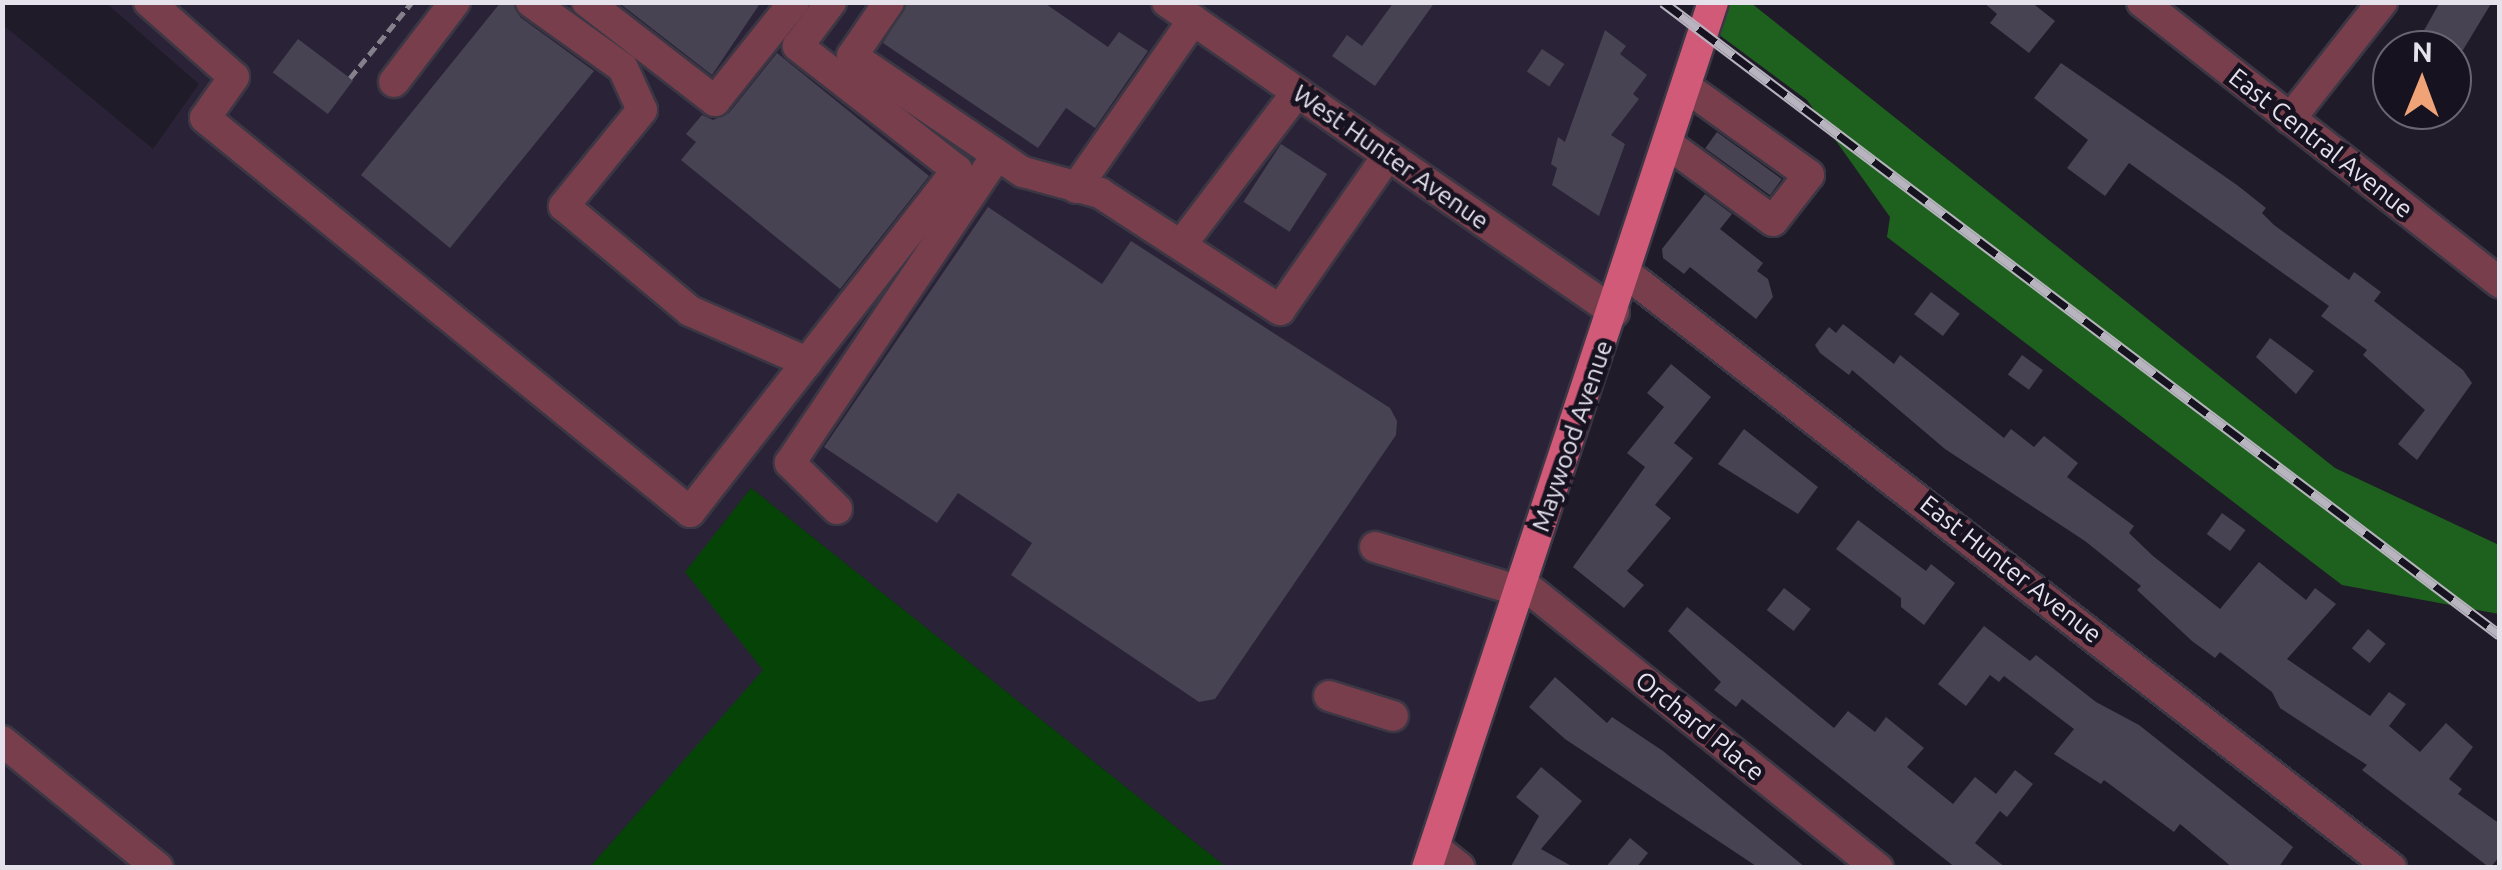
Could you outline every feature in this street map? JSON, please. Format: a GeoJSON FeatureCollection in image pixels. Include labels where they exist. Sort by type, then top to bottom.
{"type":"FeatureCollection","features":[{"type":"Feature","properties":{"kind":"main road","name":"Maywood Avenue"},"geometry":{"type":"LineString","coordinates":[[1430,857],[1627,274],[1713,2]]}},
{"type":"Feature","properties":{"kind":"street"},"geometry":{"type":"LineString","coordinates":[[150,2],[234,77],[206,118],[690,512],[956,170],[798,46],[831,2]]}},
{"type":"Feature","properties":{"kind":"street"},"geometry":{"type":"LineString","coordinates":[[394,82],[455,2]]}},
{"type":"Feature","properties":{"kind":"street"},"geometry":{"type":"LineString","coordinates":[[531,2],[623,68],[642,110],[564,206],[690,311],[807,362]]}},
{"type":"Feature","properties":{"kind":"street"},"geometry":{"type":"LineString","coordinates":[[587,2],[715,101],[794,2]]}},
{"type":"Feature","properties":{"kind":"street"},"geometry":{"type":"LineString","coordinates":[[890,2],[852,56],[1023,172],[1100,192],[1280,310],[1388,156]]}},
{"type":"Feature","properties":{"kind":"street","name":"West Hunter Avenue"},"geometry":{"type":"LineString","coordinates":[[1168,2],[1614,312]]}},
{"type":"Feature","properties":{"kind":"street","name":"East Central Avenue"},"geometry":{"type":"LineString","coordinates":[[2142,2],[2500,283]]}},
{"type":"Feature","properties":{"kind":"street"},"geometry":{"type":"LineString","coordinates":[[2290,119],[2382,2]]}},
{"type":"Feature","properties":{"kind":"street"},"geometry":{"type":"LineString","coordinates":[[1076,188],[1193,20]]}},
{"type":"Feature","properties":{"kind":"street"},"geometry":{"type":"LineString","coordinates":[[1668,144],[1773,221],[1809,175],[1686,87]]}},
{"type":"Feature","properties":{"kind":"street"},"geometry":{"type":"LineString","coordinates":[[1182,245],[1296,92]]}},
{"type":"Feature","properties":{"kind":"street"},"geometry":{"type":"LineString","coordinates":[[837,509],[790,463],[998,154]]}},
{"type":"Feature","properties":{"kind":"street","name":"East Hunter Avenue"},"geometry":{"type":"LineString","coordinates":[[1627,274],[2391,868]]}},
{"type":"Feature","properties":{"kind":"street"},"geometry":{"type":"LineString","coordinates":[[1375,547],[1521,587]]}},
{"type":"Feature","properties":{"kind":"street","name":"Orchard Place"},"geometry":{"type":"LineString","coordinates":[[1521,587],[1878,868]]}},
{"type":"Feature","properties":{"kind":"street"},"geometry":{"type":"LineString","coordinates":[[1329,696],[1394,716]]}},
{"type":"Feature","properties":{"kind":"street"},"geometry":{"type":"LineString","coordinates":[[2,741],[158,868]]}},
{"type":"Feature","properties":{"kind":"street"},"geometry":{"type":"LineString","coordinates":[[1430,857],[1460,868]]}},
{"type":"Feature","properties":{"kind":"path"},"geometry":{"type":"LineString","coordinates":[[350,78],[412,2]]}},
{"type":"Feature","properties":{"kind":"shaded area"},"geometry":{"type":"Polygon","coordinates":[[[1660,2],[1691,25],[1427,867],[1226,867],[751,488],[686,572],[764,670],[590,867],[3,868],[2,24],[153,149],[199,84],[106,3],[1660,2]]]}},
{"type":"Feature","properties":{"kind":"green space"},"geometry":{"type":"Polygon","coordinates":[[[1713,3],[1751,3],[2335,468],[2499,545],[2499,614],[2342,585],[1887,237],[1890,217],[1807,100],[1706,25],[1713,3]]]}},
{"type":"Feature","properties":{"kind":"green space"},"geometry":{"type":"Polygon","coordinates":[[[751,488],[1226,867],[590,867],[763,670],[685,572],[751,488]]]}},
{"type":"Feature","properties":{"kind":"building"},"geometry":{"type":"Polygon","coordinates":[[[501,2],[513,2],[520,17],[594,71],[450,248],[361,175],[501,2]]]}},
{"type":"Feature","properties":{"kind":"building"},"geometry":{"type":"Polygon","coordinates":[[[618,2],[761,2],[712,75],[618,2]]]}},
{"type":"Feature","properties":{"kind":"building"},"geometry":{"type":"Polygon","coordinates":[[[908,2],[1043,2],[1108,47],[1119,32],[1148,51],[1095,128],[1066,108],[1038,148],[883,43],[908,2]]]}},
{"type":"Feature","properties":{"kind":"building"},"geometry":{"type":"Polygon","coordinates":[[[1394,2],[1435,2],[1375,86],[1332,56],[1347,35],[1362,46],[1394,2]]]}},
{"type":"Feature","properties":{"kind":"building"},"geometry":{"type":"Polygon","coordinates":[[[1983,2],[2031,2],[2055,21],[2029,53],[1990,23],[1997,14],[1983,2]]]}},
{"type":"Feature","properties":{"kind":"building"},"geometry":{"type":"Polygon","coordinates":[[[2440,2],[2492,2],[2472,35],[2472,30],[2424,30],[2440,2]]]}},
{"type":"Feature","properties":{"kind":"building"},"geometry":{"type":"Polygon","coordinates":[[[1605,30],[1626,46],[1620,54],[1647,75],[1633,94],[1639,99],[1611,135],[1625,144],[1599,216],[1552,185],[1557,168],[1551,164],[1558,137],[1565,142],[1605,30]]]}},
{"type":"Feature","properties":{"kind":"building"},"geometry":{"type":"Polygon","coordinates":[[[298,39],[353,81],[328,114],[273,73],[298,39]]]}},
{"type":"Feature","properties":{"kind":"building"},"geometry":{"type":"Polygon","coordinates":[[[1542,49],[1564,64],[1549,86],[1527,71],[1542,49]]]}},
{"type":"Feature","properties":{"kind":"building"},"geometry":{"type":"Polygon","coordinates":[[[777,53],[929,176],[840,289],[681,160],[696,142],[686,134],[702,115],[713,120],[729,113],[777,53]]]}},
{"type":"Feature","properties":{"kind":"building"},"geometry":{"type":"Polygon","coordinates":[[[2061,63],[2237,185],[2266,208],[2262,213],[2274,225],[2349,280],[2354,272],[2381,292],[2374,301],[2463,370],[2472,383],[2417,460],[2398,444],[2425,410],[2363,355],[2367,350],[2321,316],[2329,306],[2129,163],[2105,196],[2067,168],[2088,140],[2034,98],[2061,63]]]}},
{"type":"Feature","properties":{"kind":"building"},"geometry":{"type":"Polygon","coordinates":[[[1717,132],[1782,179],[1770,195],[1705,148],[1717,132]]]}},
{"type":"Feature","properties":{"kind":"building"},"geometry":{"type":"Polygon","coordinates":[[[1281,144],[1327,174],[1290,232],[1243,202],[1281,144]]]}},
{"type":"Feature","properties":{"kind":"building"},"geometry":{"type":"Polygon","coordinates":[[[1705,194],[1732,214],[1720,229],[1763,263],[1757,271],[1768,279],[1773,297],[1756,319],[1690,267],[1684,274],[1663,258],[1662,249],[1705,194]]]}},
{"type":"Feature","properties":{"kind":"building"},"geometry":{"type":"Polygon","coordinates":[[[988,207],[1102,284],[1131,241],[1390,408],[1397,421],[1396,435],[1215,699],[1199,702],[1011,575],[1032,543],[958,493],[937,523],[824,447],[988,207]]]}},
{"type":"Feature","properties":{"kind":"building"},"geometry":{"type":"Polygon","coordinates":[[[1931,292],[1960,314],[1943,336],[1914,314],[1931,292]]]}},
{"type":"Feature","properties":{"kind":"building"},"geometry":{"type":"Polygon","coordinates":[[[1843,324],[1894,364],[1900,355],[2004,438],[2011,429],[2034,447],[2044,436],[2078,463],[2067,477],[2134,526],[2129,533],[2220,609],[2259,562],[2306,600],[2315,588],[2336,604],[2287,659],[2370,716],[2389,692],[2406,704],[2389,726],[2420,752],[2446,723],[2473,747],[2449,779],[2462,789],[2458,794],[2500,824],[2500,856],[2490,868],[2362,770],[2367,765],[2280,708],[2272,692],[2220,652],[2215,658],[2192,641],[2137,590],[2141,586],[2085,541],[1945,449],[1852,370],[1849,375],[1820,353],[1815,345],[1829,327],[1836,333],[1843,324]]]}},
{"type":"Feature","properties":{"kind":"building"},"geometry":{"type":"Polygon","coordinates":[[[2270,338],[2314,371],[2296,394],[2256,357],[2270,338]]]}},
{"type":"Feature","properties":{"kind":"building"},"geometry":{"type":"Polygon","coordinates":[[[2022,355],[2043,370],[2029,390],[2008,374],[2022,355]]]}},
{"type":"Feature","properties":{"kind":"building"},"geometry":{"type":"Polygon","coordinates":[[[1671,364],[1711,397],[1674,443],[1693,458],[1655,505],[1671,518],[1627,571],[1644,585],[1624,608],[1573,567],[1645,467],[1627,453],[1664,407],[1647,393],[1671,364]]]}},
{"type":"Feature","properties":{"kind":"building"},"geometry":{"type":"Polygon","coordinates":[[[1744,429],[1818,487],[1798,514],[1718,464],[1744,429]]]}},
{"type":"Feature","properties":{"kind":"building"},"geometry":{"type":"Polygon","coordinates":[[[2222,513],[2245,530],[2230,551],[2207,534],[2222,513]]]}},
{"type":"Feature","properties":{"kind":"building"},"geometry":{"type":"Polygon","coordinates":[[[1858,520],[1926,571],[1931,564],[1955,583],[1924,625],[1901,607],[1901,598],[1836,549],[1858,520]]]}},
{"type":"Feature","properties":{"kind":"building"},"geometry":{"type":"Polygon","coordinates":[[[1784,588],[1811,609],[1794,631],[1767,610],[1784,588]]]}},
{"type":"Feature","properties":{"kind":"building"},"geometry":{"type":"Polygon","coordinates":[[[1687,607],[1834,728],[1848,711],[1875,732],[1886,717],[1924,748],[1907,767],[1953,804],[1975,777],[1996,794],[2015,770],[2033,784],[2007,817],[2000,811],[1975,843],[2006,868],[1956,868],[1742,699],[1736,707],[1714,690],[1721,682],[1668,631],[1687,607]]]}},
{"type":"Feature","properties":{"kind":"building"},"geometry":{"type":"Polygon","coordinates":[[[1984,626],[2030,661],[2036,655],[2096,702],[2139,725],[2293,847],[2278,868],[2233,868],[2180,824],[2174,832],[2104,780],[2101,784],[2054,754],[2074,729],[2004,676],[1999,682],[1990,675],[1966,706],[1938,684],[1984,626]]]}},
{"type":"Feature","properties":{"kind":"building"},"geometry":{"type":"Polygon","coordinates":[[[2368,629],[2386,644],[2370,663],[2352,648],[2368,629]]]}},
{"type":"Feature","properties":{"kind":"building"},"geometry":{"type":"Polygon","coordinates":[[[1555,677],[1607,723],[1612,717],[1663,751],[1806,868],[1759,868],[1565,739],[1529,707],[1555,677]]]}},
{"type":"Feature","properties":{"kind":"building"},"geometry":{"type":"Polygon","coordinates":[[[1541,767],[1582,801],[1541,849],[1575,868],[1510,868],[1539,816],[1516,797],[1541,767]]]}},
{"type":"Feature","properties":{"kind":"building"},"geometry":{"type":"Polygon","coordinates":[[[1630,838],[1648,853],[1636,868],[1605,868],[1630,838]]]}},
{"type":"Feature","properties":{"kind":"railway"},"geometry":{"type":"LineString","coordinates":[[1663,2],[2500,635]]}}]}
